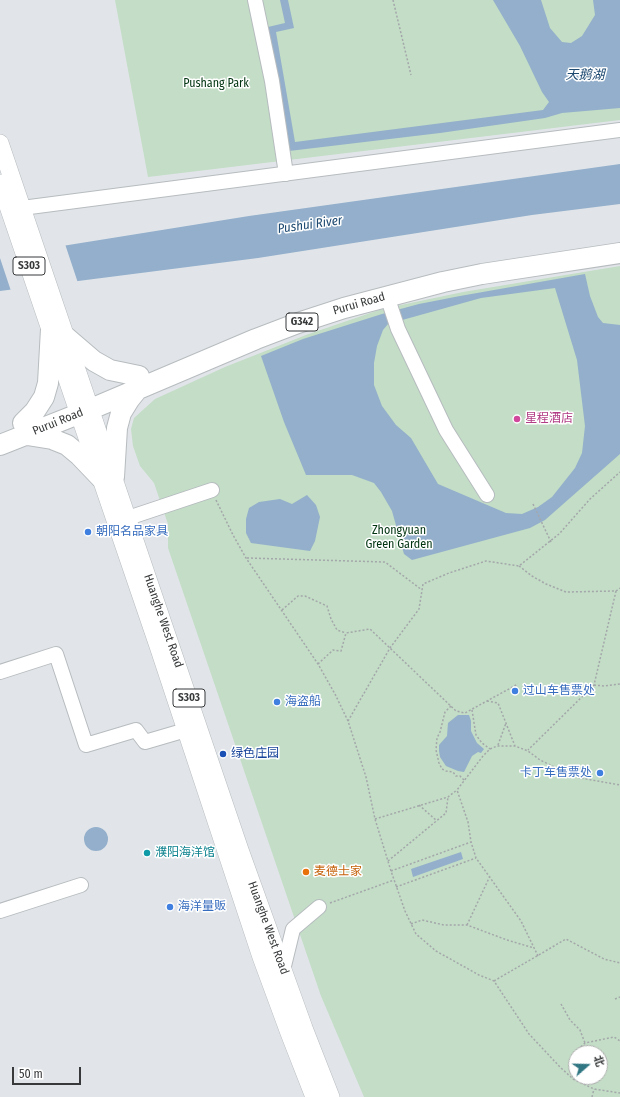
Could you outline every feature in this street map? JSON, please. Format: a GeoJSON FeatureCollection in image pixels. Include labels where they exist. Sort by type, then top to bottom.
{"type":"FeatureCollection","features":[{"type":"Feature","properties":{"kind":"highway","name":"Purui Road"},"geometry":{"type":"LineString","coordinates":[[138,383],[295,314],[348,296],[433,274],[467,267],[620,243]]}},
{"type":"Feature","properties":{"kind":"highway","name":"Purui Road"},"geometry":{"type":"LineString","coordinates":[[0,445],[25,429],[138,383],[298,323],[344,308],[386,296],[482,274],[620,253]]}},
{"type":"Feature","properties":{"kind":"highway"},"geometry":{"type":"LineString","coordinates":[[58,333],[94,361],[138,383],[121,413],[108,477],[67,445],[52,438],[25,429],[44,397],[58,333]]}},
{"type":"Feature","properties":{"kind":"highway","name":"Purui Road"},"geometry":{"type":"LineString","coordinates":[[0,432],[25,429]]}},
{"type":"Feature","properties":{"kind":"main road","name":"Huanghe West Road"},"geometry":{"type":"LineString","coordinates":[[0,143],[22,208],[24,232]]}},
{"type":"Feature","properties":{"kind":"main road","name":"Huanghe West Road"},"geometry":{"type":"LineString","coordinates":[[0,182],[24,232],[108,477],[186,730],[261,957],[314,1097]]}},
{"type":"Feature","properties":{"kind":"main road","name":"Huanghe West Road"},"geometry":{"type":"LineString","coordinates":[[108,477],[128,518],[240,850],[304,1028],[331,1097]]}},
{"type":"Feature","properties":{"kind":"street"},"geometry":{"type":"LineString","coordinates":[[256,0],[272,81],[286,174]]}},
{"type":"Feature","properties":{"kind":"street"},"geometry":{"type":"LineString","coordinates":[[22,208],[620,130]]}},
{"type":"Feature","properties":{"kind":"street"},"geometry":{"type":"LineString","coordinates":[[386,296],[398,329],[446,430],[487,495]]}},
{"type":"Feature","properties":{"kind":"street"},"geometry":{"type":"LineString","coordinates":[[128,518],[212,490]]}},
{"type":"Feature","properties":{"kind":"street"},"geometry":{"type":"LineString","coordinates":[[0,672],[56,654],[86,745],[136,730],[145,742],[186,730]]}},
{"type":"Feature","properties":{"kind":"street"},"geometry":{"type":"LineString","coordinates":[[0,911],[81,884]]}},
{"type":"Feature","properties":{"kind":"street"},"geometry":{"type":"LineString","coordinates":[[284,970],[293,929],[318,907]]}},
{"type":"Feature","properties":{"kind":"path"},"geometry":{"type":"LineString","coordinates":[[393,0],[411,75]]}},
{"type":"Feature","properties":{"kind":"path"},"geometry":{"type":"LineString","coordinates":[[519,566],[551,542],[590,499],[620,472]]}},
{"type":"Feature","properties":{"kind":"path"},"geometry":{"type":"LineString","coordinates":[[212,490],[233,535],[246,558],[318,664],[348,721],[366,777],[375,819],[396,887],[416,934],[436,951],[480,975],[494,980],[529,1034],[573,1079],[594,1089],[620,1093]]}},
{"type":"Feature","properties":{"kind":"path"},"geometry":{"type":"LineString","coordinates":[[534,504],[551,542]]}},
{"type":"Feature","properties":{"kind":"path"},"geometry":{"type":"LineString","coordinates":[[246,558],[385,562],[422,590]]}},
{"type":"Feature","properties":{"kind":"path"},"geometry":{"type":"LineString","coordinates":[[348,721],[390,648],[420,608],[423,584],[449,573],[486,561],[519,566],[546,584],[566,592],[616,591],[620,588]]}},
{"type":"Feature","properties":{"kind":"path"},"geometry":{"type":"LineString","coordinates":[[528,751],[594,684],[616,591]]}},
{"type":"Feature","properties":{"kind":"path"},"geometry":{"type":"LineString","coordinates":[[282,610],[298,596],[305,596],[327,606],[331,620],[337,630],[346,633],[370,629],[456,711],[465,713],[472,710],[518,684]]}},
{"type":"Feature","properties":{"kind":"path"},"geometry":{"type":"LineString","coordinates":[[318,664],[333,650],[341,651],[346,633]]}},
{"type":"Feature","properties":{"kind":"path"},"geometry":{"type":"LineString","coordinates":[[594,684],[604,686],[620,684]]}},
{"type":"Feature","properties":{"kind":"path"},"geometry":{"type":"LineString","coordinates":[[487,701],[498,703],[515,746]]}},
{"type":"Feature","properties":{"kind":"path"},"geometry":{"type":"LineString","coordinates":[[451,706],[445,712],[440,732],[436,738],[436,750],[442,769],[453,772],[456,776],[460,776],[464,780]]}},
{"type":"Feature","properties":{"kind":"path"},"geometry":{"type":"LineString","coordinates":[[472,710],[476,735],[482,743],[490,749]]}},
{"type":"Feature","properties":{"kind":"path"},"geometry":{"type":"LineString","coordinates":[[498,746],[506,723]]}},
{"type":"Feature","properties":{"kind":"path"},"geometry":{"type":"LineString","coordinates":[[375,819],[448,797],[457,790],[474,766],[490,749],[498,746],[515,746],[528,751],[540,760],[575,777],[620,785]]}},
{"type":"Feature","properties":{"kind":"path"},"geometry":{"type":"LineString","coordinates":[[457,790],[468,822],[471,842],[476,858],[521,921],[538,956]]}},
{"type":"Feature","properties":{"kind":"path"},"geometry":{"type":"LineString","coordinates":[[388,861],[446,813],[448,797]]}},
{"type":"Feature","properties":{"kind":"path"},"geometry":{"type":"LineString","coordinates":[[419,805],[437,821]]}},
{"type":"Feature","properties":{"kind":"path"},"geometry":{"type":"LineString","coordinates":[[391,871],[471,842]]}},
{"type":"Feature","properties":{"kind":"path"},"geometry":{"type":"LineString","coordinates":[[396,887],[476,858]]}},
{"type":"Feature","properties":{"kind":"path"},"geometry":{"type":"LineString","coordinates":[[467,925],[490,876]]}},
{"type":"Feature","properties":{"kind":"path"},"geometry":{"type":"LineString","coordinates":[[318,907],[394,880]]}},
{"type":"Feature","properties":{"kind":"path"},"geometry":{"type":"LineString","coordinates":[[411,924],[422,920],[444,925],[467,925],[534,948]]}},
{"type":"Feature","properties":{"kind":"path"},"geometry":{"type":"LineString","coordinates":[[494,980],[566,939],[604,959],[620,963]]}},
{"type":"Feature","properties":{"kind":"path"},"geometry":{"type":"LineString","coordinates":[[615,999],[620,997]]}},
{"type":"Feature","properties":{"kind":"path"},"geometry":{"type":"LineString","coordinates":[[561,1004],[570,1020],[580,1030],[585,1043],[614,1037],[620,1041]]}},
{"type":"Feature","properties":{"kind":"path"},"geometry":{"type":"LineString","coordinates":[[592,1097],[594,1089]]}},
{"type":"Feature","properties":{"kind":"green space","name":"Pushang Park"},"geometry":{"type":"Polygon","coordinates":[[[115,0],[620,0],[620,120],[148,177],[115,0]]]}},
{"type":"Feature","properties":{"kind":"green space","name":"Zhongyuan Green Garden"},"geometry":{"type":"Polygon","coordinates":[[[620,266],[620,1097],[364,1097],[321,996],[168,548],[168,524],[154,483],[140,466],[133,446],[131,429],[134,418],[155,399],[225,367],[306,335],[382,309],[463,292],[620,266]]]}},
{"type":"Feature","properties":{"kind":"water","name":"天鹅湖"},"geometry":{"type":"Polygon","coordinates":[[[280,0],[288,0],[294,28],[276,32],[295,142],[543,110],[549,102],[542,92],[520,46],[493,0],[541,0],[550,28],[562,42],[571,43],[582,36],[595,15],[593,0],[620,0],[620,108],[562,113],[545,118],[440,133],[289,151],[268,27],[285,23],[280,0]]]}},
{"type":"Feature","properties":{"kind":"water","name":"Pushui River"},"geometry":{"type":"Polygon","coordinates":[[[620,164],[620,204],[532,215],[258,258],[0,291],[0,256],[249,216],[620,164]]]}},
{"type":"Feature","properties":{"kind":"water"},"geometry":{"type":"Polygon","coordinates":[[[585,274],[590,296],[598,317],[603,323],[620,325],[620,454],[545,520],[530,528],[412,560],[404,554],[392,511],[374,483],[352,475],[306,475],[284,422],[261,356],[303,339],[382,314],[419,304],[585,274]],[[555,288],[481,298],[388,324],[383,330],[377,346],[374,363],[374,385],[382,406],[396,425],[411,438],[438,484],[506,513],[522,514],[538,507],[552,497],[575,468],[582,453],[585,426],[577,360],[555,288]]]}},
{"type":"Feature","properties":{"kind":"water"},"geometry":{"type":"Polygon","coordinates":[[[307,495],[316,505],[320,517],[315,541],[310,551],[251,543],[246,533],[246,519],[249,508],[259,502],[280,499],[292,504],[307,495]]]}},
{"type":"Feature","properties":{"kind":"water"},"geometry":{"type":"Polygon","coordinates":[[[458,715],[469,715],[471,721],[471,731],[477,743],[484,749],[481,753],[478,752],[472,756],[464,772],[446,766],[440,757],[439,751],[439,745],[447,736],[448,723],[458,715]]]}},
{"type":"Feature","properties":{"kind":"water"},"geometry":{"type":"Polygon","coordinates":[[[96,827],[104,831],[108,839],[104,847],[96,851],[88,847],[84,839],[88,831],[96,827]]]}},
{"type":"Feature","properties":{"kind":"water"},"geometry":{"type":"Polygon","coordinates":[[[461,852],[463,859],[413,877],[411,869],[461,852]]]}},
{"type":"Feature","properties":{"kind":"pier"},"geometry":{"type":"Polygon","coordinates":[[[65,244],[78,283],[11,291],[0,254],[65,244]]]}},
{"type":"Feature","properties":{"kind":"place","name":"星程酒店"},"geometry":{"type":"Point","coordinates":[517,419]}},
{"type":"Feature","properties":{"kind":"place","name":"朝阳名品家具"},"geometry":{"type":"Point","coordinates":[88,532]}},
{"type":"Feature","properties":{"kind":"place","name":"过山车售票处"},"geometry":{"type":"Point","coordinates":[515,691]}},
{"type":"Feature","properties":{"kind":"place","name":"海盗船"},"geometry":{"type":"Point","coordinates":[277,702]}},
{"type":"Feature","properties":{"kind":"place","name":"绿色庄园"},"geometry":{"type":"Point","coordinates":[223,754]}},
{"type":"Feature","properties":{"kind":"place","name":"卡丁车售票处"},"geometry":{"type":"Point","coordinates":[600,773]}},
{"type":"Feature","properties":{"kind":"place","name":"濮阳海洋馆"},"geometry":{"type":"Point","coordinates":[147,853]}},
{"type":"Feature","properties":{"kind":"place","name":"麦德士家"},"geometry":{"type":"Point","coordinates":[306,872]}},
{"type":"Feature","properties":{"kind":"place","name":"海洋量贩"},"geometry":{"type":"Point","coordinates":[170,907]}}]}
